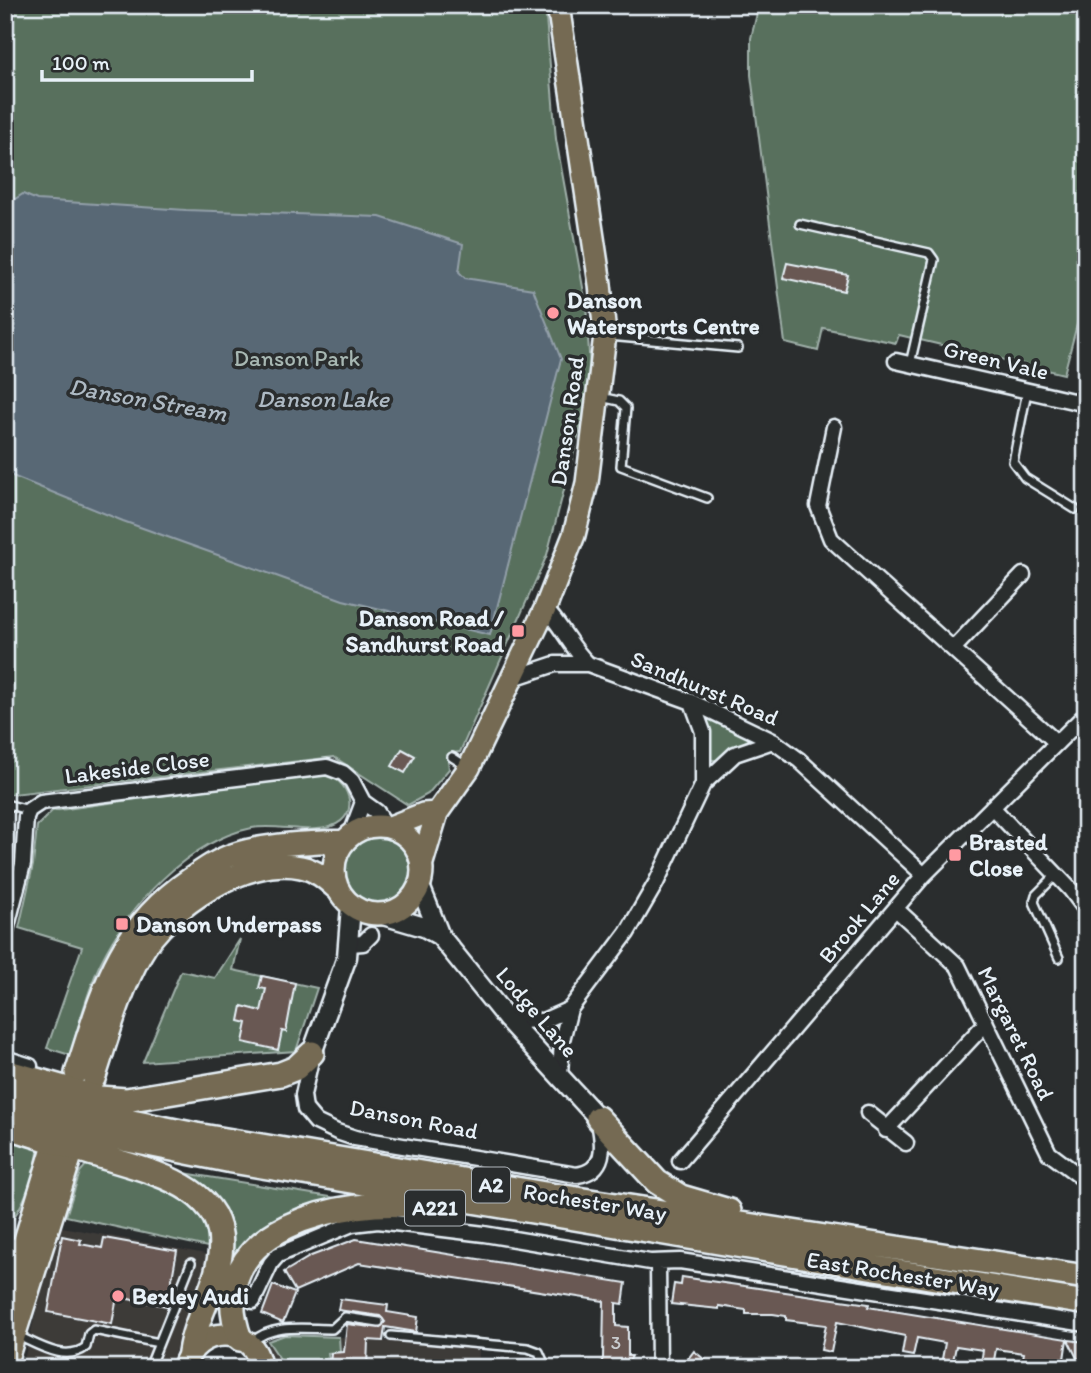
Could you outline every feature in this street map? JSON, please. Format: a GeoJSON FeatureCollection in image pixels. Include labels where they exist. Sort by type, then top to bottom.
{"type":"FeatureCollection","features":[{"type":"Feature","properties":{"kind":"highway"},"geometry":{"type":"LineString","coordinates":[[5,1071],[99,1098],[125,1100],[281,1074],[296,1068],[312,1053]]}},
{"type":"Feature","properties":{"kind":"highway","name":"Rochester Way"},"geometry":{"type":"LineString","coordinates":[[5,1089],[127,1121],[209,1137],[551,1195],[982,1262]]}},
{"type":"Feature","properties":{"kind":"highway","name":"Rochester Way"},"geometry":{"type":"LineString","coordinates":[[5,1108],[123,1139],[232,1161],[607,1222],[720,1244]]}},
{"type":"Feature","properties":{"kind":"highway"},"geometry":{"type":"LineString","coordinates":[[598,1118],[657,1182],[681,1197],[730,1211],[923,1242],[982,1262]]}},
{"type":"Feature","properties":{"kind":"highway"},"geometry":{"type":"LineString","coordinates":[[5,1126],[170,1178],[190,1189],[205,1203],[217,1220],[221,1254],[194,1328],[187,1360]]}},
{"type":"Feature","properties":{"kind":"highway","name":"A221"},"geometry":{"type":"LineString","coordinates":[[244,1342],[233,1319],[244,1296],[246,1259],[276,1232],[315,1215],[365,1204],[418,1205],[672,1243],[720,1244]]}},
{"type":"Feature","properties":{"kind":"highway","name":"East Rochester Way"},"geometry":{"type":"LineString","coordinates":[[720,1244],[1086,1303]]}},
{"type":"Feature","properties":{"kind":"highway","name":"East Rochester Way"},"geometry":{"type":"LineString","coordinates":[[982,1262],[1086,1277]]}},
{"type":"Feature","properties":{"kind":"main road","name":"Danson Road"},"geometry":{"type":"LineString","coordinates":[[422,863],[438,813],[460,762],[513,678],[545,609],[574,535],[587,483],[605,335],[558,5]]}},
{"type":"Feature","properties":{"kind":"main road"},"geometry":{"type":"LineString","coordinates":[[388,827],[411,840],[422,863],[420,886],[404,907],[383,915],[370,914],[351,906],[321,874],[286,865],[250,871],[219,884],[180,908],[153,937],[129,978],[85,1076],[114,964],[136,927],[167,894],[232,855],[348,838],[365,828],[388,827],[423,814],[438,813]]}},
{"type":"Feature","properties":{"kind":"main road"},"geometry":{"type":"LineString","coordinates":[[337,889],[334,864],[348,838]]}},
{"type":"Feature","properties":{"kind":"main road"},"geometry":{"type":"LineString","coordinates":[[5,1306],[14,1247],[62,1153],[16,1334],[5,1365]]}},
{"type":"Feature","properties":{"kind":"main road"},"geometry":{"type":"LineString","coordinates":[[187,1360],[204,1339],[215,1335],[244,1342]]}},
{"type":"Feature","properties":{"kind":"main road","name":"A221"},"geometry":{"type":"LineString","coordinates":[[244,1342],[259,1358],[260,1368]]}},
{"type":"Feature","properties":{"kind":"street","name":"Green Vale"},"geometry":{"type":"LineString","coordinates":[[903,363],[1086,404]]}},
{"type":"Feature","properties":{"kind":"street"},"geometry":{"type":"LineString","coordinates":[[834,427],[818,506],[831,539],[1057,743]]}},
{"type":"Feature","properties":{"kind":"street"},"geometry":{"type":"LineString","coordinates":[[953,649],[1023,575]]}},
{"type":"Feature","properties":{"kind":"street","name":"Sandhurst Road"},"geometry":{"type":"LineString","coordinates":[[545,609],[556,620],[570,646],[588,664]]}},
{"type":"Feature","properties":{"kind":"street","name":"Sandhurst Road"},"geometry":{"type":"LineString","coordinates":[[513,678],[555,664],[588,664],[692,702],[773,741],[799,760],[925,875]]}},
{"type":"Feature","properties":{"kind":"street"},"geometry":{"type":"LineString","coordinates":[[692,702],[703,732],[703,784]]}},
{"type":"Feature","properties":{"kind":"street","name":"Brook Lane"},"geometry":{"type":"LineString","coordinates":[[680,1161],[925,875],[1086,714]]}},
{"type":"Feature","properties":{"kind":"street"},"geometry":{"type":"LineString","coordinates":[[560,1075],[562,1040],[570,1009],[596,978],[650,893],[703,784],[734,754],[773,741]]}},
{"type":"Feature","properties":{"kind":"street","name":"Lakeside Close"},"geometry":{"type":"LineString","coordinates":[[29,810],[41,802],[327,767],[343,773],[352,781],[363,802],[377,812],[388,827]]}},
{"type":"Feature","properties":{"kind":"street"},"geometry":{"type":"LineString","coordinates":[[348,838],[363,802]]}},
{"type":"Feature","properties":{"kind":"street"},"geometry":{"type":"LineString","coordinates":[[992,807],[1086,910]]}},
{"type":"Feature","properties":{"kind":"street"},"geometry":{"type":"LineString","coordinates":[[5,934],[23,864],[29,810]]}},
{"type":"Feature","properties":{"kind":"street","name":"Lodge Lane"},"geometry":{"type":"LineString","coordinates":[[420,886],[440,936],[508,1020],[598,1118]]}},
{"type":"Feature","properties":{"kind":"street","name":"Danson Road"},"geometry":{"type":"LineString","coordinates":[[351,906],[350,944],[312,1053],[303,1095],[306,1109],[316,1122],[355,1138],[577,1175],[587,1174],[603,1154],[598,1118]]}},
{"type":"Feature","properties":{"kind":"street","name":"Margaret Road"},"geometry":{"type":"LineString","coordinates":[[896,909],[958,966],[1049,1153],[1086,1181]]}},
{"type":"Feature","properties":{"kind":"street","name":"Lodge Lane"},"geometry":{"type":"LineString","coordinates":[[383,915],[424,927],[440,936]]}},
{"type":"Feature","properties":{"kind":"street"},"geometry":{"type":"LineString","coordinates":[[350,944],[363,943],[371,935]]}},
{"type":"Feature","properties":{"kind":"street"},"geometry":{"type":"LineString","coordinates":[[508,1020],[543,1021],[570,1009]]}},
{"type":"Feature","properties":{"kind":"street"},"geometry":{"type":"LineString","coordinates":[[886,1130],[986,1023]]}},
{"type":"Feature","properties":{"kind":"street"},"geometry":{"type":"LineString","coordinates":[[5,1058],[30,1066]]}},
{"type":"Feature","properties":{"kind":"street"},"geometry":{"type":"LineString","coordinates":[[868,1113],[886,1130],[906,1143]]}},
{"type":"Feature","properties":{"kind":"street"},"geometry":{"type":"LineString","coordinates":[[244,1296],[278,1255],[352,1224],[378,1221],[410,1223],[658,1263],[680,1261],[1086,1324]]}},
{"type":"Feature","properties":{"kind":"street"},"geometry":{"type":"LineString","coordinates":[[658,1263],[659,1368]]}},
{"type":"Feature","properties":{"kind":"lane"},"geometry":{"type":"LineString","coordinates":[[800,224],[929,253],[934,260],[903,363]]}},
{"type":"Feature","properties":{"kind":"lane"},"geometry":{"type":"LineString","coordinates":[[605,335],[738,348]]}},
{"type":"Feature","properties":{"kind":"lane"},"geometry":{"type":"LineString","coordinates":[[1027,390],[1012,456],[1015,468],[1025,478],[1075,509]]}},
{"type":"Feature","properties":{"kind":"lane"},"geometry":{"type":"LineString","coordinates":[[599,397],[619,401],[626,408],[621,466],[707,498]]}},
{"type":"Feature","properties":{"kind":"lane"},"geometry":{"type":"LineString","coordinates":[[5,804],[29,810]]}},
{"type":"Feature","properties":{"kind":"lane"},"geometry":{"type":"LineString","coordinates":[[1056,876],[1036,895],[1034,902],[1059,958]]}},
{"type":"Feature","properties":{"kind":"lane"},"geometry":{"type":"LineString","coordinates":[[149,1368],[191,1263]]}},
{"type":"Feature","properties":{"kind":"lane"},"geometry":{"type":"LineString","coordinates":[[211,1285],[244,1296]]}},
{"type":"Feature","properties":{"kind":"lane"},"geometry":{"type":"LineString","coordinates":[[244,1342],[263,1332],[274,1330],[332,1329],[345,1317],[379,1322]]}},
{"type":"Feature","properties":{"kind":"lane"},"geometry":{"type":"LineString","coordinates":[[16,1334],[56,1352],[78,1353],[86,1347],[89,1334],[94,1330],[159,1343]]}},
{"type":"Feature","properties":{"kind":"lane"},"geometry":{"type":"LineString","coordinates":[[391,1336],[528,1348],[539,1352],[546,1368]]}},
{"type":"Feature","properties":{"kind":"shaded area","name":"Bexley Audi"},"geometry":{"type":"Polygon","coordinates":[[[57,1226],[211,1255],[169,1368],[22,1368],[57,1226]]]}},
{"type":"Feature","properties":{"kind":"shaded area"},"geometry":{"type":"Polygon","coordinates":[[[285,1335],[342,1337],[479,1350],[478,1368],[268,1368],[268,1341],[285,1335]]]}},
{"type":"Feature","properties":{"kind":"green space","name":"Danson Park"},"geometry":{"type":"Polygon","coordinates":[[[5,5],[545,5],[556,139],[586,304],[591,386],[547,555],[460,752],[452,753],[448,760],[449,769],[428,794],[408,805],[334,757],[5,795],[5,5]]]}},
{"type":"Feature","properties":{"kind":"green space"},"geometry":{"type":"Polygon","coordinates":[[[759,5],[1086,5],[1086,290],[1064,374],[899,335],[896,343],[823,328],[818,351],[785,343],[751,75],[751,38],[759,5]]]}},
{"type":"Feature","properties":{"kind":"green space"},"geometry":{"type":"Polygon","coordinates":[[[704,715],[753,737],[729,751],[721,760],[711,760],[704,715]]]}},
{"type":"Feature","properties":{"kind":"green space"},"geometry":{"type":"Polygon","coordinates":[[[323,773],[339,782],[345,789],[349,806],[342,821],[332,826],[313,829],[252,828],[228,835],[183,861],[144,899],[112,942],[91,986],[70,1055],[47,1048],[82,947],[19,928],[33,865],[37,826],[52,811],[323,773]]]}},
{"type":"Feature","properties":{"kind":"green space"},"geometry":{"type":"Polygon","coordinates":[[[378,838],[390,840],[401,847],[408,858],[408,882],[401,893],[390,900],[378,902],[366,900],[355,893],[348,882],[346,870],[348,858],[355,847],[366,840],[378,838]]]}},
{"type":"Feature","properties":{"kind":"green space"},"geometry":{"type":"Polygon","coordinates":[[[240,939],[233,970],[317,988],[296,1051],[143,1062],[181,971],[215,978],[240,939]]]}},
{"type":"Feature","properties":{"kind":"green space"},"geometry":{"type":"Polygon","coordinates":[[[5,1135],[39,1145],[28,1190],[5,1229],[5,1135]]]}},
{"type":"Feature","properties":{"kind":"green space"},"geometry":{"type":"Polygon","coordinates":[[[86,1165],[111,1169],[188,1193],[209,1220],[212,1248],[66,1216],[80,1172],[86,1165]]]}},
{"type":"Feature","properties":{"kind":"green space"},"geometry":{"type":"Polygon","coordinates":[[[184,1173],[337,1198],[337,1201],[229,1278],[199,1185],[184,1173]]]}},
{"type":"Feature","properties":{"kind":"green space"},"geometry":{"type":"Polygon","coordinates":[[[285,1335],[339,1337],[340,1352],[328,1353],[330,1368],[286,1368],[268,1341],[285,1335]]]}},
{"type":"Feature","properties":{"kind":"water","name":"Danson Lake"},"geometry":{"type":"Polygon","coordinates":[[[23,194],[37,200],[186,210],[380,217],[463,244],[459,272],[465,278],[533,289],[561,359],[490,635],[343,600],[123,521],[5,473],[5,198],[15,199],[23,194]]]}},
{"type":"Feature","properties":{"kind":"building"},"geometry":{"type":"Polygon","coordinates":[[[787,263],[848,275],[844,291],[783,278],[787,263]]]}},
{"type":"Feature","properties":{"kind":"building"},"geometry":{"type":"Polygon","coordinates":[[[402,749],[415,756],[405,773],[392,766],[402,749]]]}},
{"type":"Feature","properties":{"kind":"building"},"geometry":{"type":"Polygon","coordinates":[[[262,976],[295,983],[286,1032],[282,1031],[278,1050],[243,1042],[247,1023],[239,1021],[242,1006],[261,1011],[266,989],[259,988],[262,976]]]}},
{"type":"Feature","properties":{"kind":"building"},"geometry":{"type":"Polygon","coordinates":[[[62,1236],[81,1240],[80,1244],[102,1248],[104,1238],[177,1251],[167,1306],[117,1297],[112,1324],[48,1312],[62,1236]]]}},
{"type":"Feature","properties":{"kind":"building"},"geometry":{"type":"Polygon","coordinates":[[[356,1239],[626,1283],[623,1304],[616,1303],[616,1326],[628,1327],[628,1356],[632,1356],[626,1368],[599,1368],[603,1358],[604,1301],[359,1263],[295,1291],[284,1272],[311,1256],[356,1239]]]}},
{"type":"Feature","properties":{"kind":"building"},"geometry":{"type":"Polygon","coordinates":[[[682,1277],[869,1304],[868,1307],[1067,1339],[1063,1366],[1034,1361],[1033,1368],[1021,1368],[1024,1353],[996,1349],[993,1366],[981,1364],[983,1350],[956,1346],[953,1361],[942,1359],[945,1343],[917,1338],[913,1356],[902,1354],[905,1336],[837,1322],[831,1352],[821,1350],[826,1325],[786,1320],[786,1316],[773,1314],[746,1314],[746,1310],[719,1306],[719,1309],[671,1304],[674,1284],[681,1285],[682,1277]]]}},
{"type":"Feature","properties":{"kind":"building"},"geometry":{"type":"Polygon","coordinates":[[[273,1285],[295,1293],[283,1323],[262,1314],[273,1285]]]}},
{"type":"Feature","properties":{"kind":"building"},"geometry":{"type":"Polygon","coordinates":[[[340,1299],[388,1305],[387,1312],[418,1317],[416,1332],[385,1327],[383,1341],[368,1340],[367,1368],[330,1368],[331,1353],[344,1352],[347,1324],[379,1328],[385,1322],[380,1316],[338,1310],[340,1299]]]}},
{"type":"Feature","properties":{"kind":"building"},"geometry":{"type":"Polygon","coordinates":[[[1068,1340],[1086,1342],[1086,1368],[1082,1368],[1068,1340]]]}},
{"type":"Feature","properties":{"kind":"building"},"geometry":{"type":"Polygon","coordinates":[[[694,1351],[715,1368],[681,1368],[694,1351]]]}},
{"type":"Feature","properties":{"kind":"place","name":"Danson Watersports Centre"},"geometry":{"type":"Point","coordinates":[553,313]}},
{"type":"Feature","properties":{"kind":"place","name":"Danson Road / Sandhurst Road"},"geometry":{"type":"Point","coordinates":[518,631]}},
{"type":"Feature","properties":{"kind":"place","name":"Brasted Close"},"geometry":{"type":"Point","coordinates":[955,855]}},
{"type":"Feature","properties":{"kind":"place","name":"Danson Underpass"},"geometry":{"type":"Point","coordinates":[122,924]}},
{"type":"Feature","properties":{"kind":"place","name":"Bexley Audi"},"geometry":{"type":"Point","coordinates":[118,1296]}},
{"type":"Feature","properties":{"kind":"water label","name":"Danson Stream"},"geometry":{"type":"Point","coordinates":[148,400]}}]}
